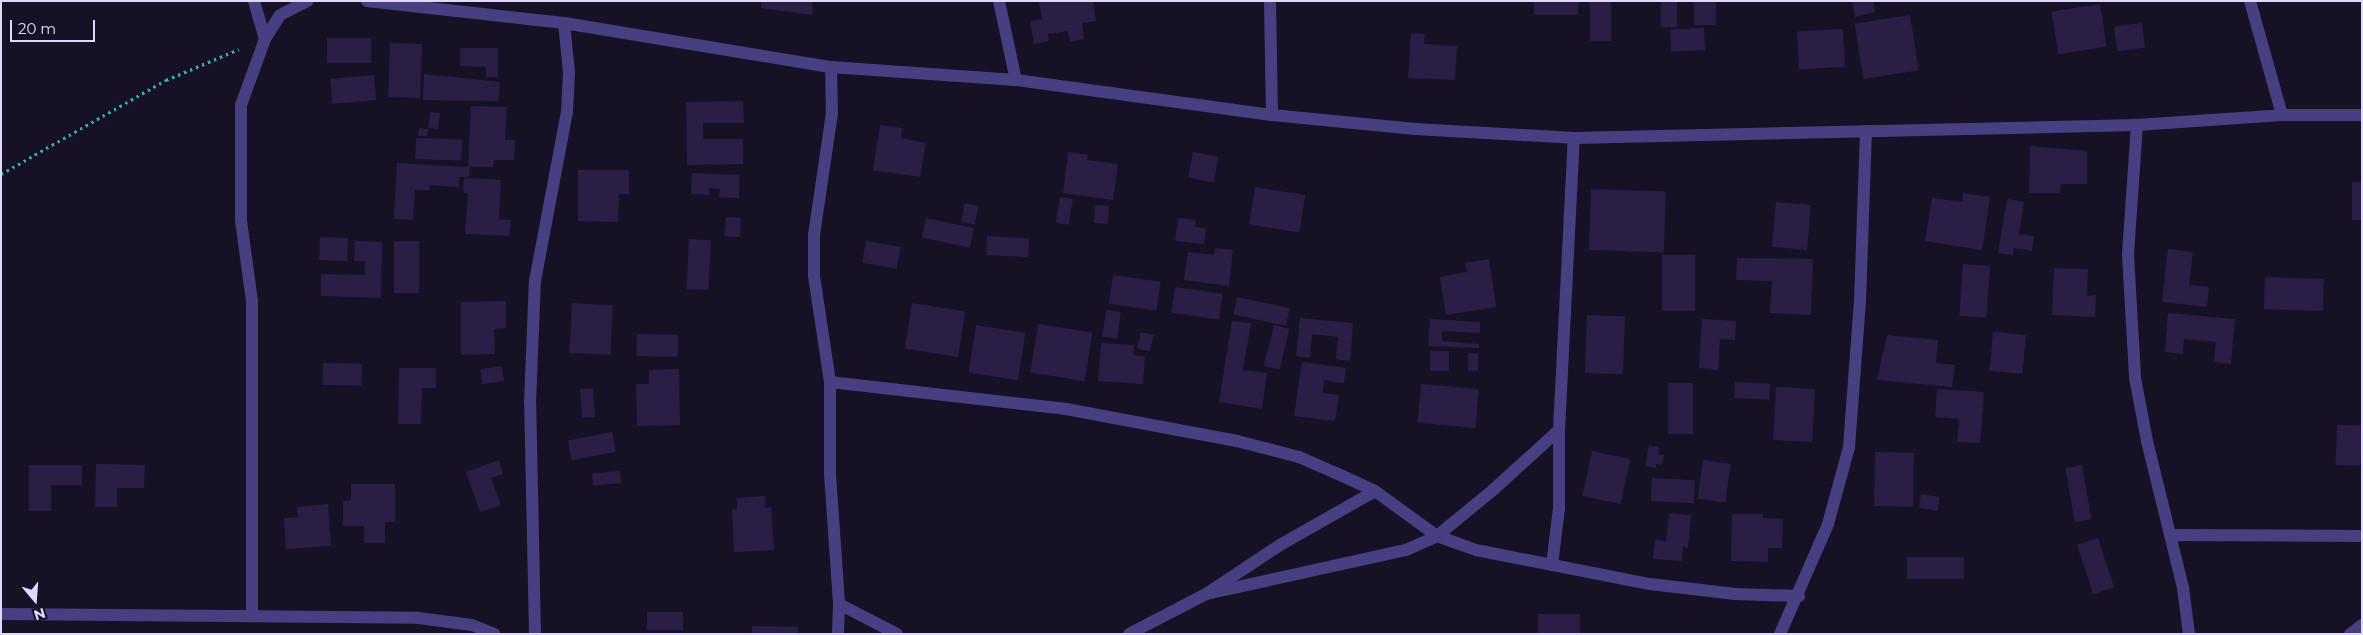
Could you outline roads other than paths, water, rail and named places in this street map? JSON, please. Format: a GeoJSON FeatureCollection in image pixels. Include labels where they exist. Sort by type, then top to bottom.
{"type":"FeatureCollection","features":[{"type":"Feature","properties":{"kind":"street"},"geometry":{"type":"LineString","coordinates":[[254,1],[265,39]]}},
{"type":"Feature","properties":{"kind":"street"},"geometry":{"type":"LineString","coordinates":[[252,616],[252,301],[241,221],[242,105],[265,39],[280,15],[308,1]]}},
{"type":"Feature","properties":{"kind":"street"},"geometry":{"type":"LineString","coordinates":[[367,1],[564,23],[831,67],[1016,80],[1272,115],[1415,129],[1574,138],[2137,125],[2282,115],[2362,115]]}},
{"type":"Feature","properties":{"kind":"street"},"geometry":{"type":"LineString","coordinates":[[1000,1],[1016,80]]}},
{"type":"Feature","properties":{"kind":"street"},"geometry":{"type":"LineString","coordinates":[[1270,1],[1272,115]]}},
{"type":"Feature","properties":{"kind":"street"},"geometry":{"type":"LineString","coordinates":[[2250,1],[2282,115]]}},
{"type":"Feature","properties":{"kind":"street"},"geometry":{"type":"LineString","coordinates":[[536,634],[530,403],[535,280],[567,112],[569,72],[564,23]]}},
{"type":"Feature","properties":{"kind":"street"},"geometry":{"type":"LineString","coordinates":[[831,67],[832,114],[814,235],[814,276],[830,382],[832,533],[839,604],[838,634]]}},
{"type":"Feature","properties":{"kind":"street"},"geometry":{"type":"LineString","coordinates":[[2137,125],[2128,255],[2135,378],[2146,441],[2171,535],[2189,634]]}},
{"type":"Feature","properties":{"kind":"street"},"geometry":{"type":"LineString","coordinates":[[1780,634],[1799,596],[1828,524],[1849,447],[1860,302],[1866,131]]}},
{"type":"Feature","properties":{"kind":"street"},"geometry":{"type":"LineString","coordinates":[[1552,565],[1559,508],[1559,430],[1574,138]]}},
{"type":"Feature","properties":{"kind":"street"},"geometry":{"type":"LineString","coordinates":[[830,382],[1066,410],[1237,441],[1299,457],[1375,491],[1437,536],[1476,550],[1650,584],[1735,594],[1799,596]]}},
{"type":"Feature","properties":{"kind":"street"},"geometry":{"type":"LineString","coordinates":[[1206,594],[1406,550],[1437,536],[1493,490],[1559,430]]}},
{"type":"Feature","properties":{"kind":"street"},"geometry":{"type":"LineString","coordinates":[[1128,634],[1206,594],[1280,545],[1375,491]]}},
{"type":"Feature","properties":{"kind":"street"},"geometry":{"type":"LineString","coordinates":[[2171,535],[2362,536]]}},
{"type":"Feature","properties":{"kind":"street"},"geometry":{"type":"LineString","coordinates":[[839,604],[897,634]]}},
{"type":"Feature","properties":{"kind":"street"},"geometry":{"type":"LineString","coordinates":[[1,614],[418,618],[472,625],[494,634]]}}]}
